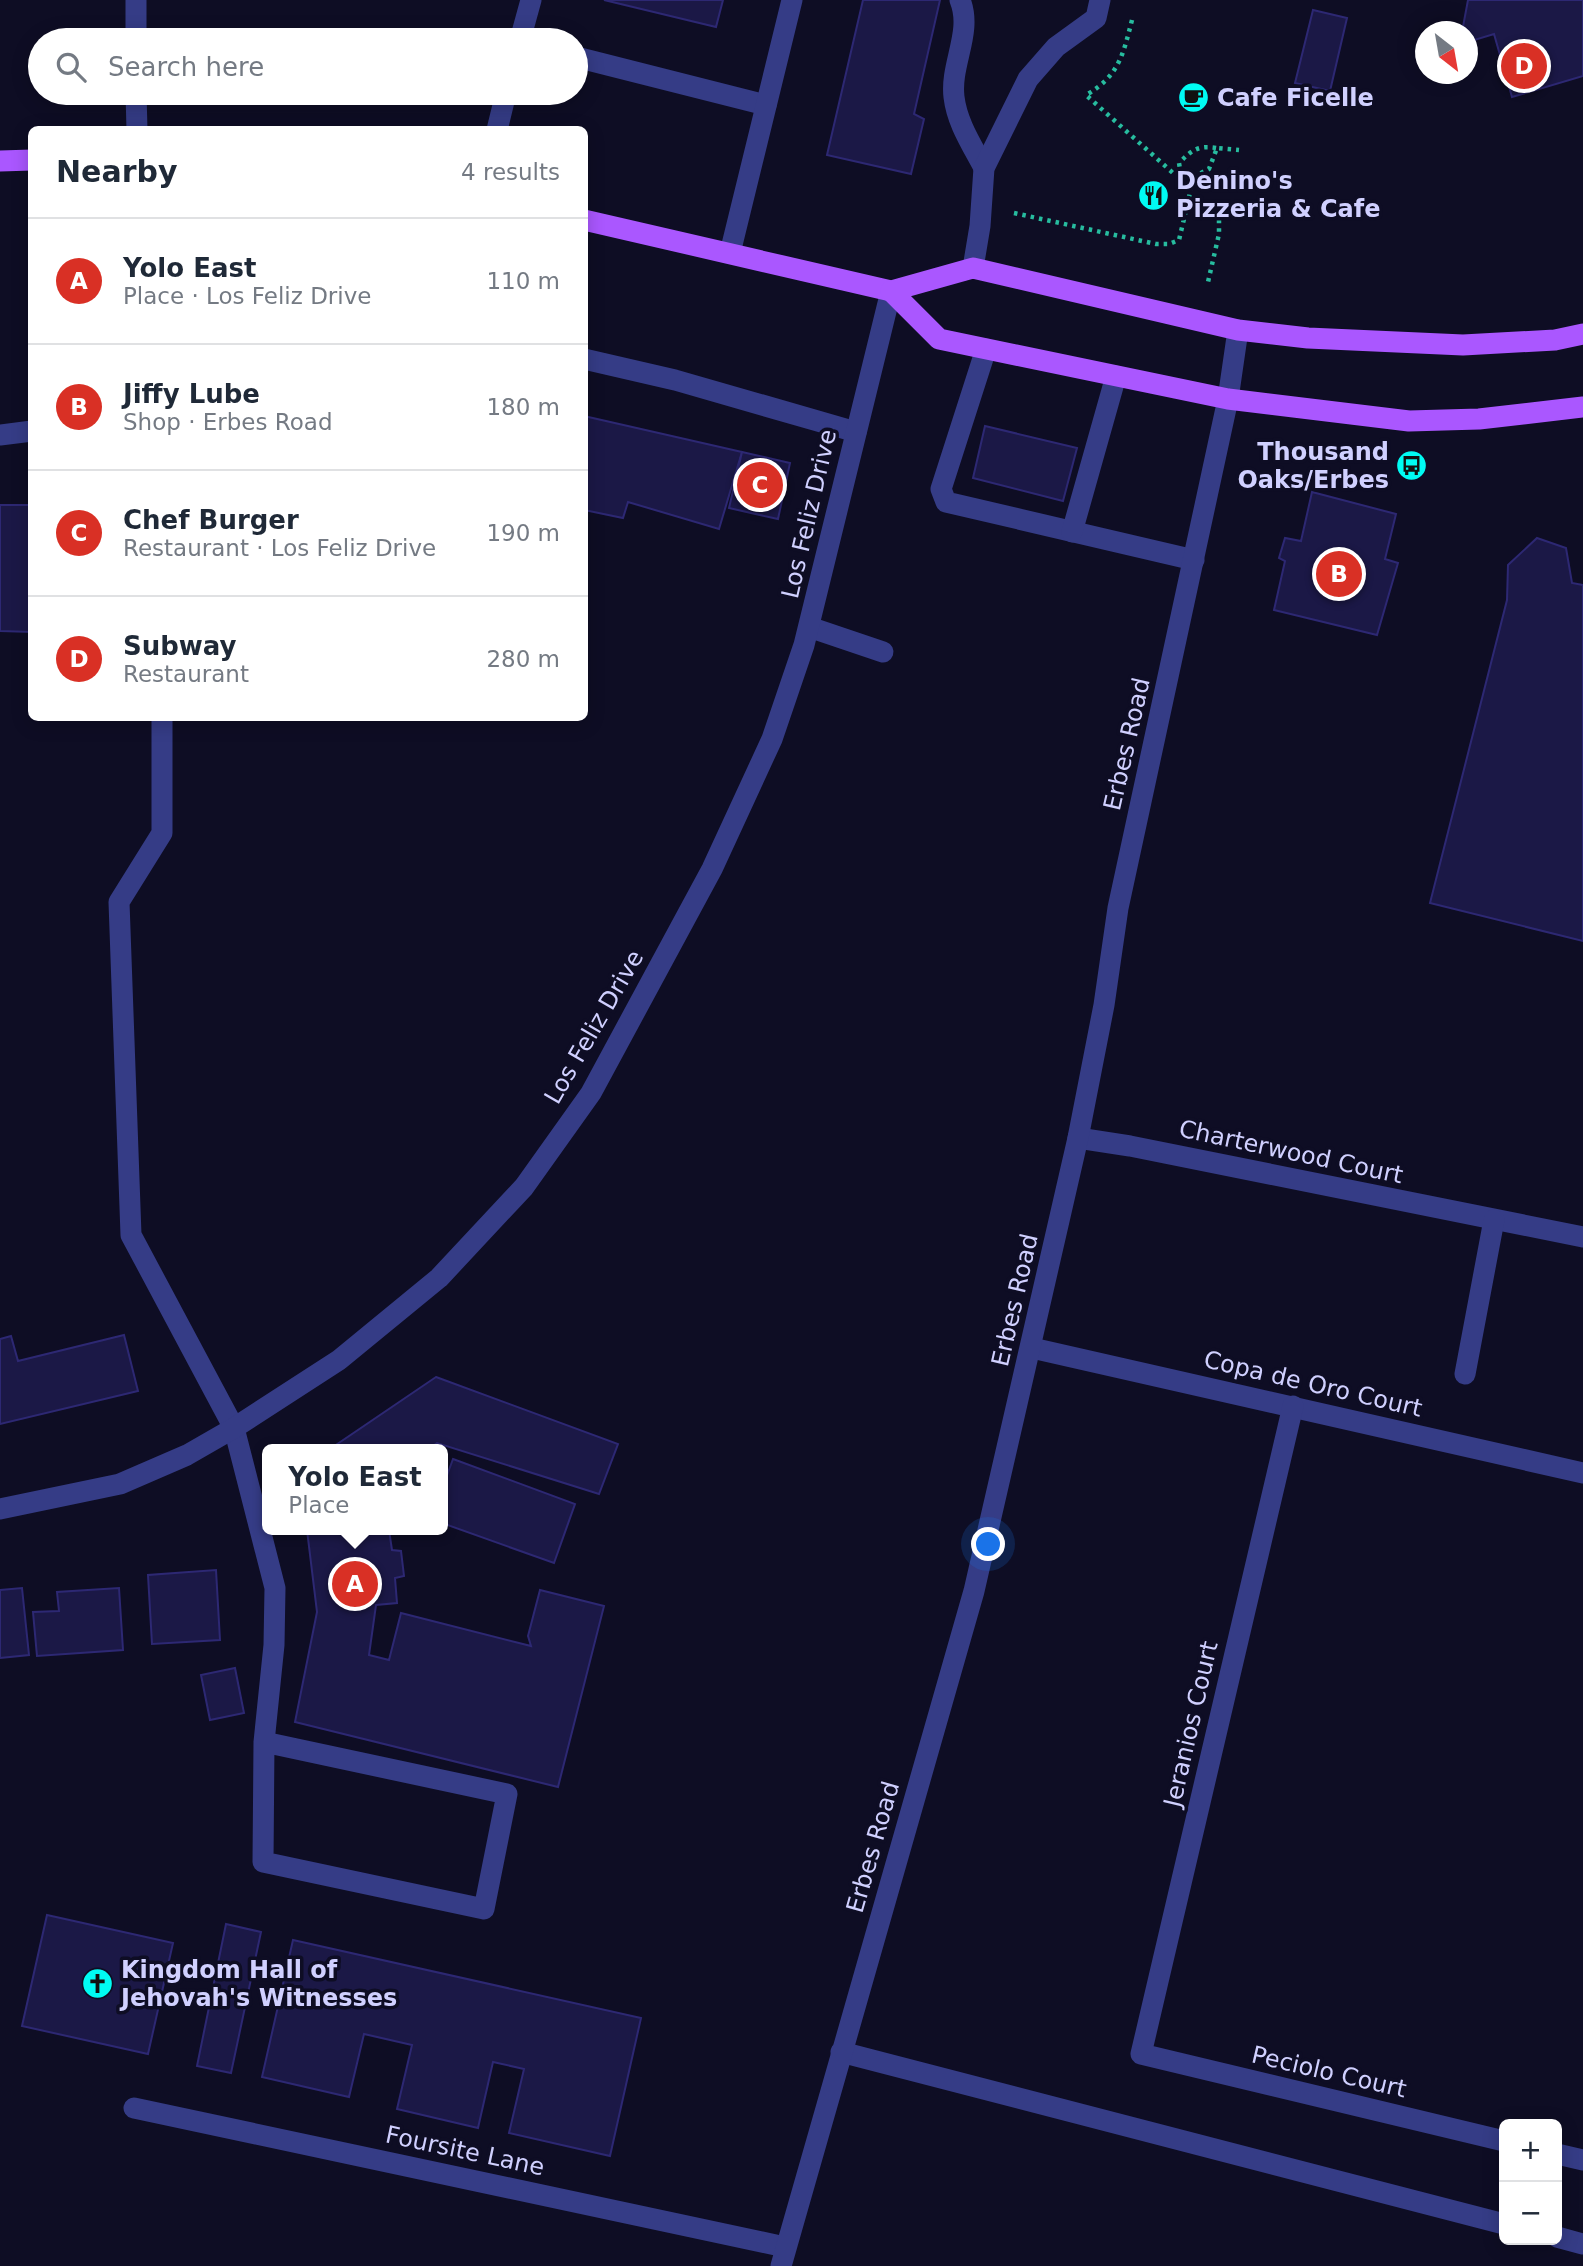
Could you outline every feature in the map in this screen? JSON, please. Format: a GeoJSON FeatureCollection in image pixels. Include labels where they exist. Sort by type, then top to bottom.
{"type":"FeatureCollection","features":[{"type":"Feature","properties":{"kind":"main road"},"geometry":{"type":"LineString","coordinates":[[0,160],[28,160]]}},
{"type":"Feature","properties":{"kind":"main road"},"geometry":{"type":"LineString","coordinates":[[588,221],[891,291],[973,268],[1238,330],[1327,340],[1463,345],[1555,340],[1583,334]]}},
{"type":"Feature","properties":{"kind":"main road"},"geometry":{"type":"LineString","coordinates":[[891,291],[939,339],[1228,399],[1409,421],[1479,419],[1583,407]]}},
{"type":"Feature","properties":{"kind":"street"},"geometry":{"type":"LineString","coordinates":[[136,0],[136,28]]}},
{"type":"Feature","properties":{"kind":"street"},"geometry":{"type":"LineString","coordinates":[[523,28],[531,0]]}},
{"type":"Feature","properties":{"kind":"street"},"geometry":{"type":"LineString","coordinates":[[730,253],[792,0]]}},
{"type":"Feature","properties":{"kind":"street"},"geometry":{"type":"LineString","coordinates":[[960,0],[966,15],[953,95],[959,122],[984,168]]}},
{"type":"Feature","properties":{"kind":"street"},"geometry":{"type":"LineString","coordinates":[[973,268],[980,226],[984,168],[1028,79],[1056,47],[1096,18],[1100,0]]}},
{"type":"Feature","properties":{"kind":"street"},"geometry":{"type":"LineString","coordinates":[[588,60],[766,105]]}},
{"type":"Feature","properties":{"kind":"street"},"geometry":{"type":"LineString","coordinates":[[136,105],[137,126]]}},
{"type":"Feature","properties":{"kind":"street"},"geometry":{"type":"LineString","coordinates":[[498,126],[503,105]]}},
{"type":"Feature","properties":{"kind":"street","name":"Los Feliz Drive"},"geometry":{"type":"LineString","coordinates":[[0,1509],[120,1484],[187,1455],[234,1428],[339,1360],[439,1278],[524,1187],[591,1093],[712,869],[772,738],[809,627],[891,291]]}},
{"type":"Feature","properties":{"kind":"street","name":"Erbes Road"},"geometry":{"type":"LineString","coordinates":[[783,2257],[974,1591],[1032,1348],[1104,1005],[1118,908],[1228,399],[1238,330]]}},
{"type":"Feature","properties":{"kind":"street"},"geometry":{"type":"LineString","coordinates":[[986,349],[940,489],[946,502],[1194,560]]}},
{"type":"Feature","properties":{"kind":"street"},"geometry":{"type":"LineString","coordinates":[[588,360],[688,384],[856,432]]}},
{"type":"Feature","properties":{"kind":"street"},"geometry":{"type":"LineString","coordinates":[[1072,532],[1116,376]]}},
{"type":"Feature","properties":{"kind":"street"},"geometry":{"type":"LineString","coordinates":[[0,435],[28,432]]}},
{"type":"Feature","properties":{"kind":"street"},"geometry":{"type":"LineString","coordinates":[[809,627],[883,652]]}},
{"type":"Feature","properties":{"kind":"street"},"geometry":{"type":"LineString","coordinates":[[162,721],[162,833],[119,902],[131,1235],[234,1428],[275,1588],[274,1645],[264,1742],[263,1862],[484,1909],[507,1794],[264,1742]]}},
{"type":"Feature","properties":{"kind":"street","name":"Charterwood Court"},"geometry":{"type":"LineString","coordinates":[[1078,1138],[1130,1146],[1583,1237]]}},
{"type":"Feature","properties":{"kind":"street"},"geometry":{"type":"LineString","coordinates":[[1465,1374],[1494,1220]]}},
{"type":"Feature","properties":{"kind":"street","name":"Copa de Oro Court"},"geometry":{"type":"LineString","coordinates":[[1032,1348],[1583,1474]]}},
{"type":"Feature","properties":{"kind":"street","name":"Jeranios Court"},"geometry":{"type":"LineString","coordinates":[[1141,2054],[1293,1406]]}},
{"type":"Feature","properties":{"kind":"street"},"geometry":{"type":"LineString","coordinates":[[841,2052],[1499,2223]]}},
{"type":"Feature","properties":{"kind":"street","name":"Peciolo Court"},"geometry":{"type":"LineString","coordinates":[[1141,2054],[1499,2140]]}},
{"type":"Feature","properties":{"kind":"street","name":"Foursite Lane"},"geometry":{"type":"LineString","coordinates":[[134,2108],[783,2257]]}},
{"type":"Feature","properties":{"kind":"street"},"geometry":{"type":"LineString","coordinates":[[1562,2155],[1583,2160]]}},
{"type":"Feature","properties":{"kind":"street"},"geometry":{"type":"LineString","coordinates":[[1562,2238],[1583,2244]]}},
{"type":"Feature","properties":{"kind":"path"},"geometry":{"type":"LineString","coordinates":[[1132,20],[1122,60],[1103,86],[1086,95],[1173,173],[1193,177],[1209,169],[1217,148]]}},
{"type":"Feature","properties":{"kind":"path"},"geometry":{"type":"LineString","coordinates":[[1181,175],[1179,163],[1201,145],[1239,150]]}},
{"type":"Feature","properties":{"kind":"path"},"geometry":{"type":"LineString","coordinates":[[1014,213],[1156,244],[1169,244],[1179,240],[1193,177]]}},
{"type":"Feature","properties":{"kind":"path"},"geometry":{"type":"LineString","coordinates":[[1188,202],[1207,206],[1219,217],[1219,234],[1208,282]]}},
{"type":"Feature","properties":{"kind":"building"},"geometry":{"type":"Polygon","coordinates":[[[604,0],[723,0],[716,27],[604,0]]]}},
{"type":"Feature","properties":{"kind":"building"},"geometry":{"type":"Polygon","coordinates":[[[863,0],[940,0],[914,114],[924,119],[911,174],[827,155],[863,0]]]}},
{"type":"Feature","properties":{"kind":"building"},"geometry":{"type":"Polygon","coordinates":[[[1468,0],[1583,0],[1583,76],[1512,97],[1494,34],[1478,39],[1478,21],[1464,21],[1468,0]]]}},
{"type":"Feature","properties":{"kind":"building"},"geometry":{"type":"Polygon","coordinates":[[[1313,10],[1347,18],[1330,91],[1295,83],[1313,10]]]}},
{"type":"Feature","properties":{"kind":"building"},"geometry":{"type":"Polygon","coordinates":[[[588,417],[742,452],[719,529],[628,502],[623,518],[588,511],[588,417]]]}},
{"type":"Feature","properties":{"kind":"building"},"geometry":{"type":"Polygon","coordinates":[[[985,426],[1077,448],[1063,501],[973,478],[985,426]]]}},
{"type":"Feature","properties":{"kind":"building"},"geometry":{"type":"Polygon","coordinates":[[[742,452],[790,463],[778,519],[729,508],[742,452]]]}},
{"type":"Feature","properties":{"kind":"building"},"geometry":{"type":"Polygon","coordinates":[[[1312,492],[1396,514],[1385,559],[1398,563],[1377,635],[1274,610],[1285,561],[1279,558],[1285,538],[1301,541],[1312,492]]]}},
{"type":"Feature","properties":{"kind":"building"},"geometry":{"type":"Polygon","coordinates":[[[0,505],[28,505],[28,632],[0,631],[0,505]]]}},
{"type":"Feature","properties":{"kind":"building"},"geometry":{"type":"Polygon","coordinates":[[[1537,538],[1566,548],[1572,583],[1583,585],[1583,941],[1430,903],[1507,600],[1508,565],[1537,538]]]}},
{"type":"Feature","properties":{"kind":"building"},"geometry":{"type":"Polygon","coordinates":[[[124,1335],[138,1391],[0,1424],[0,1339],[11,1336],[18,1361],[124,1335]]]}},
{"type":"Feature","properties":{"kind":"building"},"geometry":{"type":"Polygon","coordinates":[[[436,1377],[618,1444],[599,1494],[448,1446],[448,1444],[337,1444],[436,1377]]]}},
{"type":"Feature","properties":{"kind":"building"},"geometry":{"type":"Polygon","coordinates":[[[453,1459],[575,1504],[554,1563],[448,1525],[448,1473],[453,1459]]]}},
{"type":"Feature","properties":{"kind":"building"},"geometry":{"type":"Polygon","coordinates":[[[308,1535],[390,1535],[392,1550],[401,1551],[404,1576],[395,1578],[397,1603],[376,1605],[369,1655],[389,1660],[401,1613],[531,1646],[528,1636],[540,1590],[604,1606],[558,1787],[295,1722],[317,1612],[308,1535]]]}},
{"type":"Feature","properties":{"kind":"building"},"geometry":{"type":"Polygon","coordinates":[[[216,1570],[220,1640],[152,1644],[148,1575],[216,1570]]]}},
{"type":"Feature","properties":{"kind":"building"},"geometry":{"type":"Polygon","coordinates":[[[22,1588],[29,1655],[0,1658],[0,1590],[22,1588]]]}},
{"type":"Feature","properties":{"kind":"building"},"geometry":{"type":"Polygon","coordinates":[[[119,1588],[123,1650],[37,1656],[33,1612],[59,1611],[57,1592],[119,1588]]]}},
{"type":"Feature","properties":{"kind":"building"},"geometry":{"type":"Polygon","coordinates":[[[235,1668],[244,1713],[210,1720],[201,1675],[235,1668]]]}},
{"type":"Feature","properties":{"kind":"building","name":"Kingdom Hall of Jehovah's Witnesses"},"geometry":{"type":"Polygon","coordinates":[[[47,1915],[173,1943],[148,2054],[22,2026],[47,1915]]]}},
{"type":"Feature","properties":{"kind":"building"},"geometry":{"type":"Polygon","coordinates":[[[226,1924],[261,1932],[231,2073],[197,2066],[226,1924]]]}},
{"type":"Feature","properties":{"kind":"building"},"geometry":{"type":"Polygon","coordinates":[[[293,1940],[641,2018],[610,2156],[509,2133],[524,2069],[493,2062],[478,2128],[397,2109],[412,2045],[364,2034],[349,2097],[262,2077],[293,1940]]]}},
{"type":"Feature","properties":{"kind":"place","name":"Subway"},"geometry":{"type":"Point","coordinates":[1524,66]}},
{"type":"Feature","properties":{"kind":"place","name":"Cafe Ficelle"},"geometry":{"type":"Point","coordinates":[1194,98]}},
{"type":"Feature","properties":{"kind":"place","name":"Denino's Pizzeria & Cafe"},"geometry":{"type":"Point","coordinates":[1153,195]}},
{"type":"Feature","properties":{"kind":"place","name":"Thousand Oaks/Erbes"},"geometry":{"type":"Point","coordinates":[1412,466]}},
{"type":"Feature","properties":{"kind":"place","name":"Chef Burger"},"geometry":{"type":"Point","coordinates":[760,485]}},
{"type":"Feature","properties":{"kind":"place","name":"Jiffy Lube"},"geometry":{"type":"Point","coordinates":[1339,574]}},
{"type":"Feature","properties":{"kind":"place","name":"Yolo East"},"geometry":{"type":"Point","coordinates":[355,1584]}},
{"type":"Feature","properties":{"kind":"place","name":"Kingdom Hall of Jehovah's Witnesses"},"geometry":{"type":"Point","coordinates":[98,1984]}}]}
